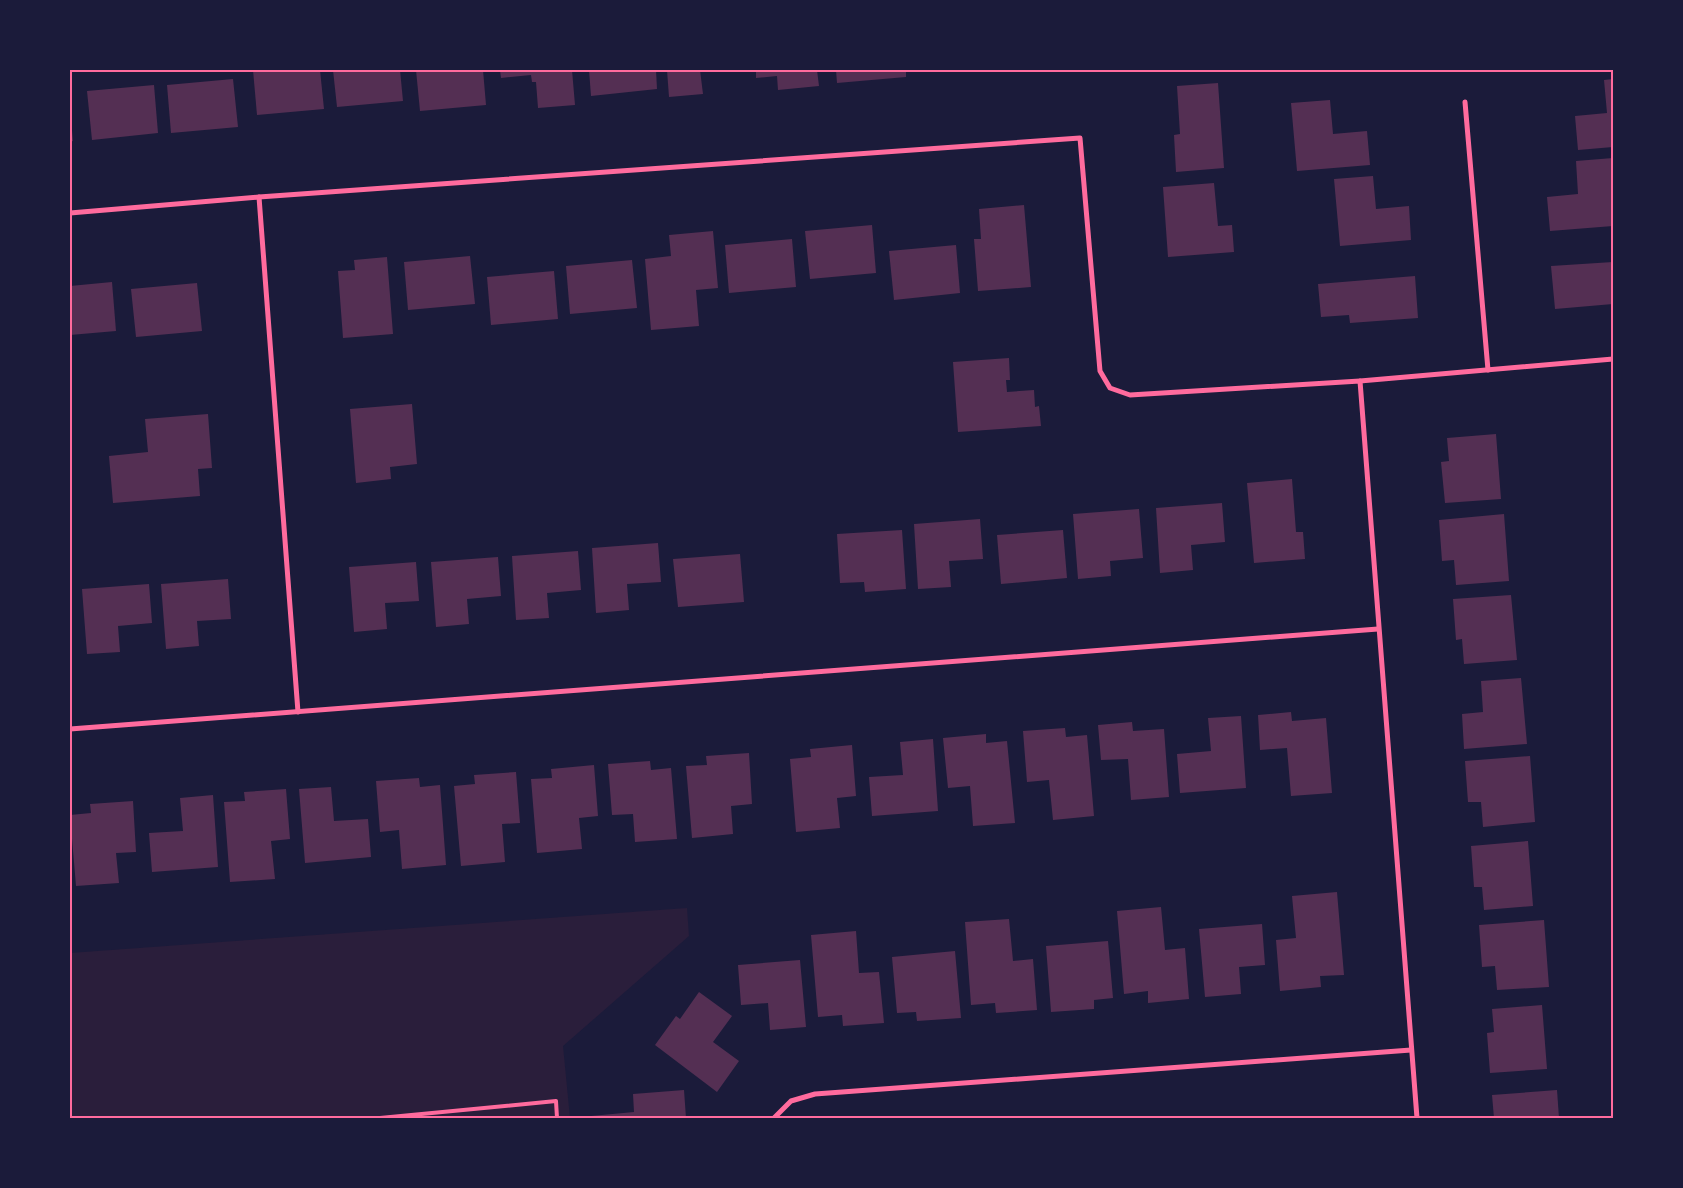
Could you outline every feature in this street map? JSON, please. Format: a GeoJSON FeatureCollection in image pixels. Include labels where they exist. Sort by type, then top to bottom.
{"type":"FeatureCollection","features":[{"type":"Feature","properties":{"kind":"street"},"geometry":{"type":"LineString","coordinates":[[1464,102],[1488,370]]}},
{"type":"Feature","properties":{"kind":"street"},"geometry":{"type":"LineString","coordinates":[[70,213],[260,197],[1080,138],[1100,371],[1110,388],[1130,395],[1360,381],[1613,359]]}},
{"type":"Feature","properties":{"kind":"street"},"geometry":{"type":"LineString","coordinates":[[260,197],[298,712]]}},
{"type":"Feature","properties":{"kind":"street"},"geometry":{"type":"LineString","coordinates":[[1360,381],[1417,1118]]}},
{"type":"Feature","properties":{"kind":"street"},"geometry":{"type":"LineString","coordinates":[[70,729],[1378,629]]}},
{"type":"Feature","properties":{"kind":"street"},"geometry":{"type":"LineString","coordinates":[[774,1118],[791,1101],[815,1094],[1411,1050]]}},
{"type":"Feature","properties":{"kind":"lane"},"geometry":{"type":"LineString","coordinates":[[380,1118],[556,1101],[558,1118]]}},
{"type":"Feature","properties":{"kind":"shaded area"},"geometry":{"type":"Polygon","coordinates":[[[687,908],[689,936],[563,1046],[570,1118],[70,1118],[70,953],[687,908]]]}},
{"type":"Feature","properties":{"kind":"building"},"geometry":{"type":"Polygon","coordinates":[[[253,70],[320,70],[324,109],[257,115],[253,70]]]}},
{"type":"Feature","properties":{"kind":"building"},"geometry":{"type":"Polygon","coordinates":[[[333,70],[400,70],[403,101],[337,107],[333,70]]]}},
{"type":"Feature","properties":{"kind":"building"},"geometry":{"type":"Polygon","coordinates":[[[416,70],[483,70],[486,105],[420,111],[416,70]]]}},
{"type":"Feature","properties":{"kind":"building"},"geometry":{"type":"Polygon","coordinates":[[[500,70],[572,70],[575,105],[538,108],[536,82],[532,82],[531,75],[501,78],[500,70]]]}},
{"type":"Feature","properties":{"kind":"building"},"geometry":{"type":"Polygon","coordinates":[[[589,70],[656,70],[657,89],[591,96],[589,70]]]}},
{"type":"Feature","properties":{"kind":"building"},"geometry":{"type":"Polygon","coordinates":[[[667,70],[700,70],[703,94],[669,97],[667,70]]]}},
{"type":"Feature","properties":{"kind":"building"},"geometry":{"type":"Polygon","coordinates":[[[756,70],[817,70],[819,86],[778,90],[777,76],[756,78],[756,70]]]}},
{"type":"Feature","properties":{"kind":"building"},"geometry":{"type":"Polygon","coordinates":[[[836,70],[906,70],[906,77],[837,83],[836,70]]]}},
{"type":"Feature","properties":{"kind":"building"},"geometry":{"type":"Polygon","coordinates":[[[233,79],[238,127],[171,133],[167,85],[233,79]]]}},
{"type":"Feature","properties":{"kind":"building"},"geometry":{"type":"Polygon","coordinates":[[[1613,79],[1613,147],[1578,150],[1575,116],[1607,113],[1604,80],[1613,79]]]}},
{"type":"Feature","properties":{"kind":"building"},"geometry":{"type":"Polygon","coordinates":[[[1218,83],[1224,168],[1176,172],[1174,135],[1180,134],[1177,86],[1218,83]]]}},
{"type":"Feature","properties":{"kind":"building"},"geometry":{"type":"Polygon","coordinates":[[[154,85],[158,133],[92,140],[87,91],[154,85]]]}},
{"type":"Feature","properties":{"kind":"building"},"geometry":{"type":"Polygon","coordinates":[[[1330,100],[1333,134],[1367,131],[1370,165],[1297,171],[1291,103],[1330,100]]]}},
{"type":"Feature","properties":{"kind":"building"},"geometry":{"type":"Polygon","coordinates":[[[70,120],[73,141],[70,142],[70,120]]]}},
{"type":"Feature","properties":{"kind":"building"},"geometry":{"type":"Polygon","coordinates":[[[1613,158],[1613,226],[1550,231],[1547,197],[1578,194],[1576,161],[1613,158]]]}},
{"type":"Feature","properties":{"kind":"building"},"geometry":{"type":"Polygon","coordinates":[[[1373,176],[1376,209],[1409,206],[1411,240],[1340,246],[1334,179],[1373,176]]]}},
{"type":"Feature","properties":{"kind":"building"},"geometry":{"type":"Polygon","coordinates":[[[1214,183],[1218,226],[1232,225],[1234,252],[1168,257],[1163,187],[1214,183]]]}},
{"type":"Feature","properties":{"kind":"building"},"geometry":{"type":"Polygon","coordinates":[[[1024,205],[1031,287],[978,291],[974,239],[981,239],[979,209],[1024,205]]]}},
{"type":"Feature","properties":{"kind":"building"},"geometry":{"type":"Polygon","coordinates":[[[872,225],[876,273],[810,279],[805,231],[872,225]]]}},
{"type":"Feature","properties":{"kind":"building"},"geometry":{"type":"Polygon","coordinates":[[[713,231],[718,288],[696,290],[699,326],[651,330],[645,259],[671,256],[669,235],[713,231]]]}},
{"type":"Feature","properties":{"kind":"building"},"geometry":{"type":"Polygon","coordinates":[[[792,239],[796,287],[729,293],[725,245],[792,239]]]}},
{"type":"Feature","properties":{"kind":"building"},"geometry":{"type":"Polygon","coordinates":[[[956,245],[960,293],[894,300],[889,251],[956,245]]]}},
{"type":"Feature","properties":{"kind":"building"},"geometry":{"type":"Polygon","coordinates":[[[470,256],[475,304],[408,310],[404,262],[470,256]]]}},
{"type":"Feature","properties":{"kind":"building"},"geometry":{"type":"Polygon","coordinates":[[[387,257],[393,334],[343,338],[338,271],[355,270],[354,260],[387,257]]]}},
{"type":"Feature","properties":{"kind":"building"},"geometry":{"type":"Polygon","coordinates":[[[632,260],[637,308],[570,314],[566,266],[632,260]]]}},
{"type":"Feature","properties":{"kind":"building"},"geometry":{"type":"Polygon","coordinates":[[[1613,262],[1613,304],[1555,309],[1551,266],[1613,262]]]}},
{"type":"Feature","properties":{"kind":"building"},"geometry":{"type":"Polygon","coordinates":[[[554,271],[558,319],[491,325],[487,277],[554,271]]]}},
{"type":"Feature","properties":{"kind":"building"},"geometry":{"type":"Polygon","coordinates":[[[1415,276],[1418,318],[1350,323],[1349,315],[1321,317],[1318,284],[1415,276]]]}},
{"type":"Feature","properties":{"kind":"building"},"geometry":{"type":"Polygon","coordinates":[[[112,282],[116,331],[70,335],[70,286],[112,282]]]}},
{"type":"Feature","properties":{"kind":"building"},"geometry":{"type":"Polygon","coordinates":[[[197,283],[202,331],[136,337],[131,289],[197,283]]]}},
{"type":"Feature","properties":{"kind":"building"},"geometry":{"type":"Polygon","coordinates":[[[1009,358],[1010,380],[1006,380],[1007,392],[1034,390],[1035,407],[1039,406],[1041,426],[958,432],[953,362],[1009,358]]]}},
{"type":"Feature","properties":{"kind":"building"},"geometry":{"type":"Polygon","coordinates":[[[412,404],[417,464],[390,467],[391,479],[356,483],[350,409],[412,404]]]}},
{"type":"Feature","properties":{"kind":"building"},"geometry":{"type":"Polygon","coordinates":[[[208,414],[212,468],[198,469],[200,496],[113,503],[109,456],[148,452],[145,419],[208,414]]]}},
{"type":"Feature","properties":{"kind":"building"},"geometry":{"type":"Polygon","coordinates":[[[1496,434],[1501,499],[1445,503],[1441,462],[1449,461],[1447,438],[1496,434]]]}},
{"type":"Feature","properties":{"kind":"building"},"geometry":{"type":"Polygon","coordinates":[[[1292,479],[1296,532],[1303,532],[1305,559],[1254,563],[1247,483],[1292,479]]]}},
{"type":"Feature","properties":{"kind":"building"},"geometry":{"type":"Polygon","coordinates":[[[1222,503],[1225,542],[1191,545],[1193,570],[1160,573],[1156,508],[1222,503]]]}},
{"type":"Feature","properties":{"kind":"building"},"geometry":{"type":"Polygon","coordinates":[[[1139,509],[1143,558],[1110,561],[1111,576],[1078,579],[1073,514],[1139,509]]]}},
{"type":"Feature","properties":{"kind":"building"},"geometry":{"type":"Polygon","coordinates":[[[1504,514],[1509,581],[1456,585],[1454,560],[1442,561],[1439,520],[1504,514]]]}},
{"type":"Feature","properties":{"kind":"building"},"geometry":{"type":"Polygon","coordinates":[[[980,519],[983,559],[949,561],[951,587],[918,589],[914,524],[980,519]]]}},
{"type":"Feature","properties":{"kind":"building"},"geometry":{"type":"Polygon","coordinates":[[[902,530],[906,589],[865,592],[864,582],[840,583],[837,534],[902,530]]]}},
{"type":"Feature","properties":{"kind":"building"},"geometry":{"type":"Polygon","coordinates":[[[1063,530],[1067,578],[1001,584],[997,535],[1063,530]]]}},
{"type":"Feature","properties":{"kind":"building"},"geometry":{"type":"Polygon","coordinates":[[[658,543],[661,582],[627,584],[629,610],[596,613],[592,548],[658,543]]]}},
{"type":"Feature","properties":{"kind":"building"},"geometry":{"type":"Polygon","coordinates":[[[578,551],[581,590],[547,593],[549,618],[516,620],[512,556],[578,551]]]}},
{"type":"Feature","properties":{"kind":"building"},"geometry":{"type":"Polygon","coordinates":[[[740,554],[744,602],[678,607],[673,559],[740,554]]]}},
{"type":"Feature","properties":{"kind":"building"},"geometry":{"type":"Polygon","coordinates":[[[498,557],[501,596],[467,599],[469,624],[436,627],[431,562],[498,557]]]}},
{"type":"Feature","properties":{"kind":"building"},"geometry":{"type":"Polygon","coordinates":[[[416,562],[419,601],[385,603],[387,629],[354,632],[349,567],[416,562]]]}},
{"type":"Feature","properties":{"kind":"building"},"geometry":{"type":"Polygon","coordinates":[[[228,579],[231,619],[197,621],[199,646],[166,649],[161,584],[228,579]]]}},
{"type":"Feature","properties":{"kind":"building"},"geometry":{"type":"Polygon","coordinates":[[[149,584],[152,623],[118,626],[120,652],[87,654],[82,589],[149,584]]]}},
{"type":"Feature","properties":{"kind":"building"},"geometry":{"type":"Polygon","coordinates":[[[1511,595],[1517,660],[1464,664],[1462,639],[1456,640],[1453,599],[1511,595]]]}},
{"type":"Feature","properties":{"kind":"building"},"geometry":{"type":"Polygon","coordinates":[[[1521,678],[1527,744],[1464,749],[1462,714],[1483,712],[1481,681],[1521,678]]]}},
{"type":"Feature","properties":{"kind":"building"},"geometry":{"type":"Polygon","coordinates":[[[1291,712],[1292,721],[1326,718],[1332,793],[1291,796],[1287,748],[1260,750],[1258,715],[1291,712]]]}},
{"type":"Feature","properties":{"kind":"building"},"geometry":{"type":"Polygon","coordinates":[[[1241,716],[1246,788],[1180,793],[1177,754],[1211,751],[1208,718],[1241,716]]]}},
{"type":"Feature","properties":{"kind":"building"},"geometry":{"type":"Polygon","coordinates":[[[1132,722],[1133,731],[1164,729],[1169,797],[1131,800],[1128,759],[1101,760],[1098,725],[1132,722]]]}},
{"type":"Feature","properties":{"kind":"building"},"geometry":{"type":"Polygon","coordinates":[[[1065,728],[1066,737],[1087,735],[1094,816],[1053,820],[1049,780],[1027,782],[1023,731],[1065,728]]]}},
{"type":"Feature","properties":{"kind":"building"},"geometry":{"type":"Polygon","coordinates":[[[986,734],[986,743],[1007,741],[1015,823],[973,826],[970,786],[948,788],[943,738],[986,734]]]}},
{"type":"Feature","properties":{"kind":"building"},"geometry":{"type":"Polygon","coordinates":[[[933,739],[938,811],[872,816],[869,777],[903,775],[900,742],[933,739]]]}},
{"type":"Feature","properties":{"kind":"building"},"geometry":{"type":"Polygon","coordinates":[[[852,745],[856,796],[837,798],[840,828],[796,832],[790,759],[811,757],[810,749],[852,745]]]}},
{"type":"Feature","properties":{"kind":"building"},"geometry":{"type":"Polygon","coordinates":[[[749,753],[752,804],[731,806],[733,834],[692,838],[686,766],[707,765],[706,756],[749,753]]]}},
{"type":"Feature","properties":{"kind":"building"},"geometry":{"type":"Polygon","coordinates":[[[1530,756],[1535,822],[1483,827],[1481,802],[1468,802],[1465,761],[1530,756]]]}},
{"type":"Feature","properties":{"kind":"building"},"geometry":{"type":"Polygon","coordinates":[[[650,761],[651,770],[671,768],[677,839],[635,842],[633,814],[612,815],[608,764],[650,761]]]}},
{"type":"Feature","properties":{"kind":"building"},"geometry":{"type":"Polygon","coordinates":[[[594,765],[598,816],[579,818],[582,849],[537,853],[531,779],[552,778],[551,769],[594,765]]]}},
{"type":"Feature","properties":{"kind":"building"},"geometry":{"type":"Polygon","coordinates":[[[516,772],[520,823],[502,824],[505,862],[461,866],[454,786],[475,784],[474,775],[516,772]]]}},
{"type":"Feature","properties":{"kind":"building"},"geometry":{"type":"Polygon","coordinates":[[[419,778],[420,787],[440,785],[446,865],[402,869],[399,830],[380,832],[376,781],[419,778]]]}},
{"type":"Feature","properties":{"kind":"building"},"geometry":{"type":"Polygon","coordinates":[[[331,787],[334,821],[368,819],[371,857],[305,863],[299,789],[331,787]]]}},
{"type":"Feature","properties":{"kind":"building"},"geometry":{"type":"Polygon","coordinates":[[[286,789],[290,839],[271,841],[275,879],[230,882],[224,802],[245,801],[244,792],[286,789]]]}},
{"type":"Feature","properties":{"kind":"building"},"geometry":{"type":"Polygon","coordinates":[[[213,795],[218,867],[152,872],[149,833],[183,831],[180,798],[213,795]]]}},
{"type":"Feature","properties":{"kind":"building"},"geometry":{"type":"Polygon","coordinates":[[[133,801],[136,852],[116,853],[119,883],[76,886],[70,815],[91,813],[90,804],[133,801]]]}},
{"type":"Feature","properties":{"kind":"building"},"geometry":{"type":"Polygon","coordinates":[[[1528,841],[1533,906],[1484,910],[1482,887],[1474,887],[1471,846],[1528,841]]]}},
{"type":"Feature","properties":{"kind":"building"},"geometry":{"type":"Polygon","coordinates":[[[1337,892],[1344,975],[1320,976],[1321,987],[1280,991],[1276,940],[1296,938],[1292,896],[1337,892]]]}},
{"type":"Feature","properties":{"kind":"building"},"geometry":{"type":"Polygon","coordinates":[[[1161,907],[1165,950],[1185,948],[1189,999],[1148,1003],[1148,991],[1124,994],[1117,911],[1161,907]]]}},
{"type":"Feature","properties":{"kind":"building"},"geometry":{"type":"Polygon","coordinates":[[[1009,919],[1013,961],[1033,959],[1037,1010],[996,1013],[995,1003],[971,1005],[965,922],[1009,919]]]}},
{"type":"Feature","properties":{"kind":"building"},"geometry":{"type":"Polygon","coordinates":[[[1544,920],[1549,987],[1497,990],[1495,966],[1482,967],[1479,925],[1544,920]]]}},
{"type":"Feature","properties":{"kind":"building"},"geometry":{"type":"Polygon","coordinates":[[[1262,924],[1265,965],[1239,967],[1241,994],[1205,997],[1199,929],[1262,924]]]}},
{"type":"Feature","properties":{"kind":"building"},"geometry":{"type":"Polygon","coordinates":[[[856,931],[859,973],[879,972],[884,1023],[843,1026],[842,1015],[818,1017],[811,935],[856,931]]]}},
{"type":"Feature","properties":{"kind":"building"},"geometry":{"type":"Polygon","coordinates":[[[1108,941],[1113,998],[1094,1000],[1094,1009],[1051,1012],[1046,946],[1108,941]]]}},
{"type":"Feature","properties":{"kind":"building"},"geometry":{"type":"Polygon","coordinates":[[[955,951],[961,1018],[917,1021],[916,1012],[897,1013],[892,957],[955,951]]]}},
{"type":"Feature","properties":{"kind":"building"},"geometry":{"type":"Polygon","coordinates":[[[800,960],[806,1027],[770,1030],[768,1003],[741,1005],[738,965],[800,960]]]}},
{"type":"Feature","properties":{"kind":"building"},"geometry":{"type":"Polygon","coordinates":[[[699,992],[732,1016],[713,1042],[739,1061],[717,1092],[655,1045],[676,1016],[680,1019],[699,992]]]}},
{"type":"Feature","properties":{"kind":"building"},"geometry":{"type":"Polygon","coordinates":[[[1542,1005],[1547,1069],[1490,1073],[1487,1033],[1494,1032],[1492,1009],[1542,1005]]]}},
{"type":"Feature","properties":{"kind":"building"},"geometry":{"type":"Polygon","coordinates":[[[684,1090],[686,1118],[591,1118],[591,1116],[634,1112],[633,1094],[684,1090]]]}},
{"type":"Feature","properties":{"kind":"building"},"geometry":{"type":"Polygon","coordinates":[[[1557,1090],[1559,1118],[1494,1118],[1492,1095],[1557,1090]]]}}]}
